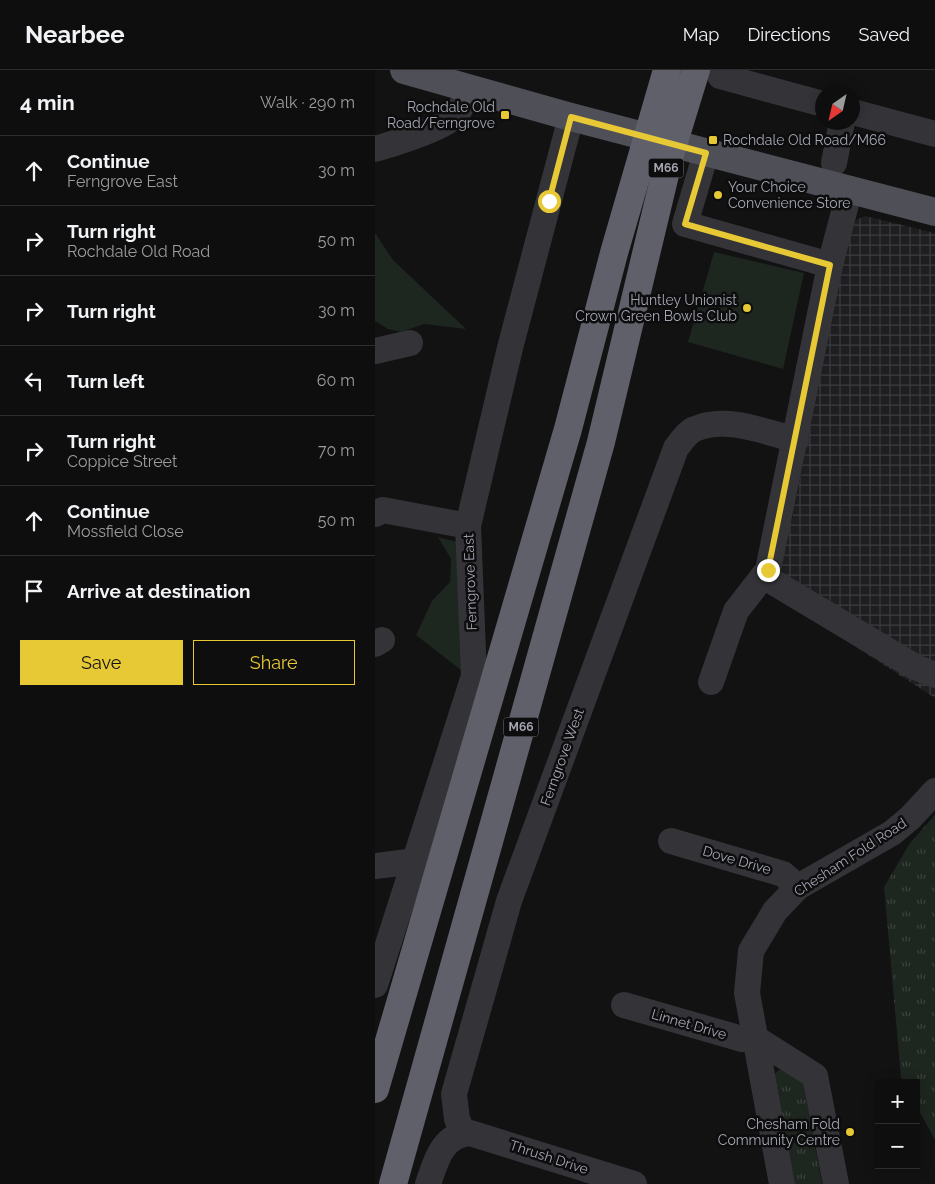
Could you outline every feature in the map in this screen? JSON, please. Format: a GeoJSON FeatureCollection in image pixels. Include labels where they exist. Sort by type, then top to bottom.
{"type":"FeatureCollection","features":[{"type":"Feature","properties":{"kind":"highway","name":"M66"},"geometry":{"type":"LineString","coordinates":[[375,1089],[568,428],[614,254],[667,70]]}},
{"type":"Feature","properties":{"kind":"highway","name":"M66"},"geometry":{"type":"LineString","coordinates":[[393,1184],[601,442],[669,158],[696,70]]}},
{"type":"Feature","properties":{"kind":"main road"},"geometry":{"type":"LineString","coordinates":[[416,72],[468,89],[571,117],[935,212]]}},
{"type":"Feature","properties":{"kind":"street"},"geometry":{"type":"LineString","coordinates":[[723,70],[720,76],[815,102]]}},
{"type":"Feature","properties":{"kind":"street"},"geometry":{"type":"LineString","coordinates":[[375,149],[398,142],[451,120],[461,107],[468,89]]}},
{"type":"Feature","properties":{"kind":"street"},"geometry":{"type":"LineString","coordinates":[[860,114],[935,134]]}},
{"type":"Feature","properties":{"kind":"street","name":"Ferngrove East"},"geometry":{"type":"LineString","coordinates":[[375,985],[474,676],[468,526],[510,348],[571,117]]}},
{"type":"Feature","properties":{"kind":"street"},"geometry":{"type":"LineString","coordinates":[[834,163],[840,130]]}},
{"type":"Feature","properties":{"kind":"street"},"geometry":{"type":"LineString","coordinates":[[706,153],[685,224],[830,265]]}},
{"type":"Feature","properties":{"kind":"street"},"geometry":{"type":"LineString","coordinates":[[711,682],[736,611],[768,570],[796,440],[830,265],[850,189]]}},
{"type":"Feature","properties":{"kind":"street"},"geometry":{"type":"LineString","coordinates":[[375,351],[410,343]]}},
{"type":"Feature","properties":{"kind":"street","name":"Ferngrove West"},"geometry":{"type":"LineString","coordinates":[[463,1133],[457,1119],[454,1094],[509,901],[676,448],[694,429],[714,424],[736,425],[796,440]]}},
{"type":"Feature","properties":{"kind":"street"},"geometry":{"type":"LineString","coordinates":[[375,514],[383,510],[468,526]]}},
{"type":"Feature","properties":{"kind":"street"},"geometry":{"type":"LineString","coordinates":[[763,576],[915,667],[935,675]]}},
{"type":"Feature","properties":{"kind":"street","name":"Chesham Fold Road"},"geometry":{"type":"LineString","coordinates":[[782,1184],[747,993],[751,951],[775,910],[798,887],[892,833],[911,818],[935,791]]}},
{"type":"Feature","properties":{"kind":"street","name":"Dove Drive"},"geometry":{"type":"LineString","coordinates":[[671,841],[783,874],[798,887]]}},
{"type":"Feature","properties":{"kind":"street"},"geometry":{"type":"LineString","coordinates":[[375,866],[416,861]]}},
{"type":"Feature","properties":{"kind":"street","name":"Linnet Drive"},"geometry":{"type":"LineString","coordinates":[[624,1005],[742,1039],[755,1038]]}},
{"type":"Feature","properties":{"kind":"street"},"geometry":{"type":"LineString","coordinates":[[755,1038],[815,1076],[836,1184]]}},
{"type":"Feature","properties":{"kind":"street"},"geometry":{"type":"LineString","coordinates":[[429,1184],[437,1157],[451,1139],[463,1133]]}},
{"type":"Feature","properties":{"kind":"street","name":"Thrush Drive"},"geometry":{"type":"LineString","coordinates":[[463,1133],[479,1134],[634,1184]]}},
{"type":"Feature","properties":{"kind":"shaded area"},"geometry":{"type":"Polygon","coordinates":[[[865,216],[935,233],[935,698],[766,589],[792,519],[849,227],[856,220],[865,216]]]}},
{"type":"Feature","properties":{"kind":"green space"},"geometry":{"type":"Polygon","coordinates":[[[375,233],[393,260],[466,329],[424,324],[401,332],[388,329],[375,321],[375,233]]]}},
{"type":"Feature","properties":{"kind":"green space","name":"Huntley Unionist Crown Green Bowls Club"},"geometry":{"type":"Polygon","coordinates":[[[714,252],[804,273],[783,369],[688,342],[714,252]]]}},
{"type":"Feature","properties":{"kind":"green space"},"geometry":{"type":"Polygon","coordinates":[[[438,537],[457,542],[466,674],[416,635],[432,601],[450,582],[451,559],[438,537]]]}},
{"type":"Feature","properties":{"kind":"green space"},"geometry":{"type":"Polygon","coordinates":[[[935,815],[935,1140],[920,1112],[920,1079],[902,1079],[901,1077],[884,887],[910,843],[935,815]]]}},
{"type":"Feature","properties":{"kind":"green space"},"geometry":{"type":"Polygon","coordinates":[[[782,1067],[804,1085],[822,1184],[795,1184],[775,1074],[782,1067]]]}},
{"type":"Feature","properties":{"kind":"place","name":"Rochdale Old Road/Ferngrove"},"geometry":{"type":"Point","coordinates":[505,115]}},
{"type":"Feature","properties":{"kind":"place","name":"Rochdale Old Road/M66"},"geometry":{"type":"Point","coordinates":[713,140]}},
{"type":"Feature","properties":{"kind":"place","name":"Your Choice Convenience Store"},"geometry":{"type":"Point","coordinates":[718,195]}},
{"type":"Feature","properties":{"kind":"place","name":"Huntley Unionist Crown Green Bowls Club"},"geometry":{"type":"Point","coordinates":[747,308]}},
{"type":"Feature","properties":{"kind":"place","name":"Chesham Fold Community Centre"},"geometry":{"type":"Point","coordinates":[850,1132]}},
{"type":"Feature","properties":{"kind":"route"},"geometry":{"type":"LineString","coordinates":[[549,201],[571,117],[706,153],[685,224],[830,265],[796,440],[768,570]]}}]}
